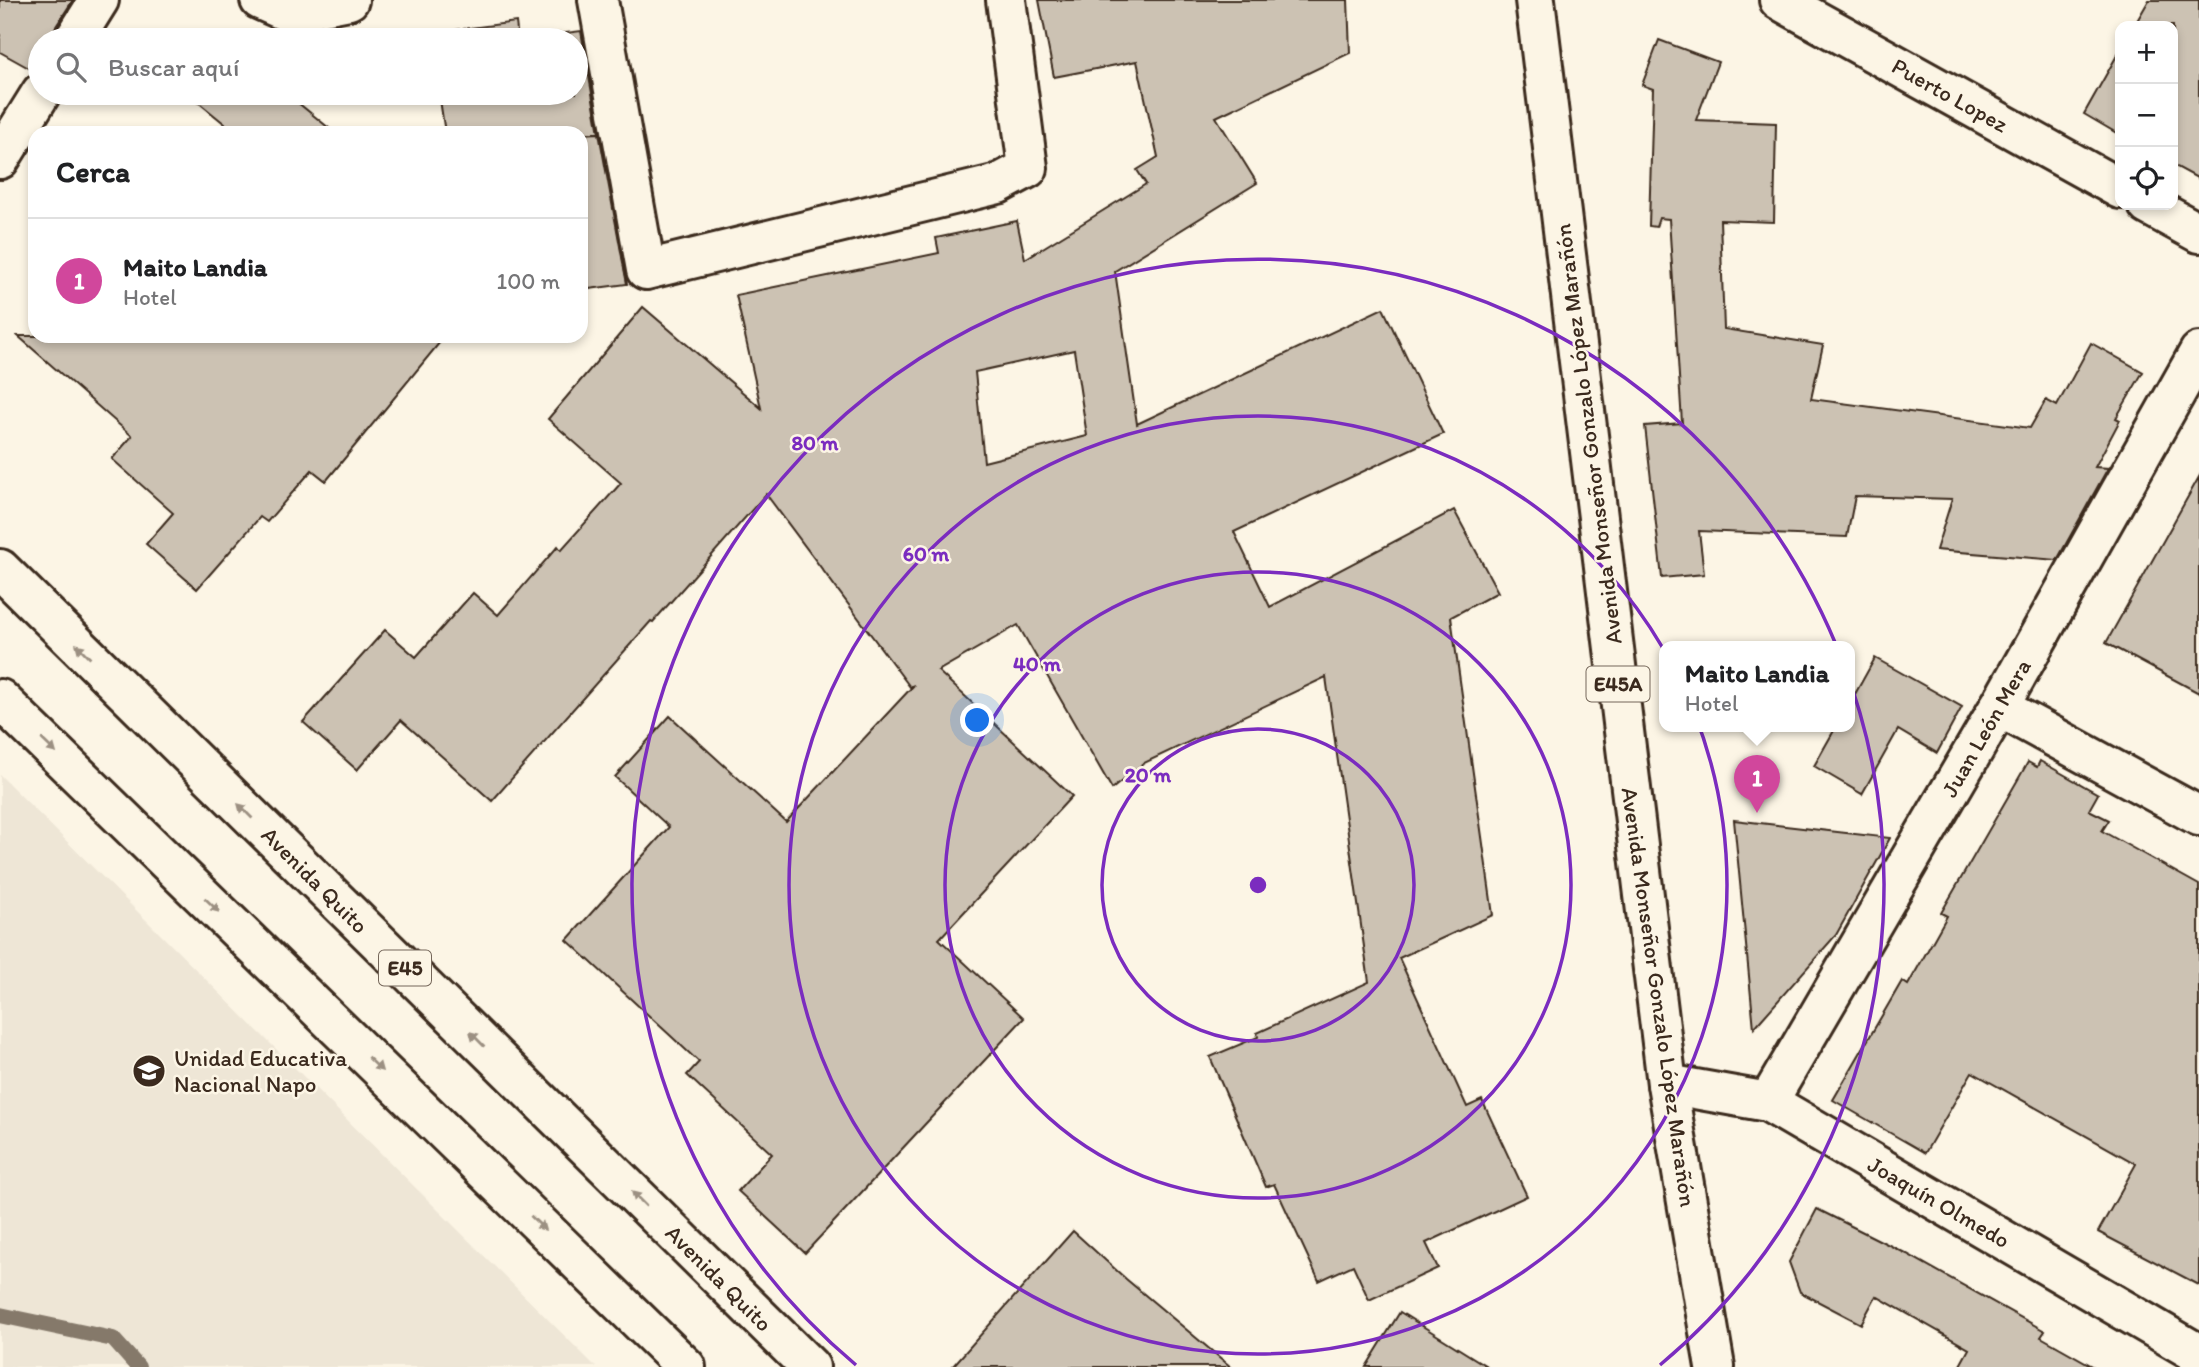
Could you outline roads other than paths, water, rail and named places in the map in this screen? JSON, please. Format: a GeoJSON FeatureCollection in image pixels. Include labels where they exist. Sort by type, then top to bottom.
{"type":"FeatureCollection","features":[{"type":"Feature","properties":{"kind":"main road"},"geometry":{"type":"LineString","coordinates":[[82,28],[99,0]]}},
{"type":"Feature","properties":{"kind":"main road"},"geometry":{"type":"LineString","coordinates":[[260,0],[287,12],[349,0]]}},
{"type":"Feature","properties":{"kind":"main road"},"geometry":{"type":"LineString","coordinates":[[598,0],[646,270],[998,184],[1028,168],[1006,0]]}},
{"type":"Feature","properties":{"kind":"main road","name":"Avenida Monseñor Gonzalo López Marañón"},"geometry":{"type":"LineString","coordinates":[[1535,0],[1667,1084],[1715,1367]]}},
{"type":"Feature","properties":{"kind":"main road","name":"Puerto Lopez"},"geometry":{"type":"LineString","coordinates":[[1779,0],[2115,186]]}},
{"type":"Feature","properties":{"kind":"main road"},"geometry":{"type":"LineString","coordinates":[[0,159],[34,105]]}},
{"type":"Feature","properties":{"kind":"main road"},"geometry":{"type":"LineString","coordinates":[[2157,210],[2199,233]]}},
{"type":"Feature","properties":{"kind":"main road","name":"Juan León Mera"},"geometry":{"type":"LineString","coordinates":[[1768,1102],[1999,707],[2199,352]]}},
{"type":"Feature","properties":{"kind":"main road","name":"Avenida Quito"},"geometry":{"type":"LineString","coordinates":[[0,569],[810,1367]]}},
{"type":"Feature","properties":{"kind":"main road"},"geometry":{"type":"LineString","coordinates":[[0,699],[685,1367]]}},
{"type":"Feature","properties":{"kind":"main road"},"geometry":{"type":"LineString","coordinates":[[1999,707],[2199,816]]}},
{"type":"Feature","properties":{"kind":"main road","name":"Joaquín Olmedo"},"geometry":{"type":"LineString","coordinates":[[1667,1084],[1768,1102],[2199,1354]]}},
{"type":"Feature","properties":{"kind":"waterway"},"geometry":{"type":"LineString","coordinates":[[0,1315],[113,1339],[138,1367]]}},
{"type":"Feature","properties":{"kind":"place","name":"Maito Landia"},"geometry":{"type":"Point","coordinates":[1757,813]}},
{"type":"Feature","properties":{"kind":"place","name":"Unidad Educativa Nacional Napo"},"geometry":{"type":"Point","coordinates":[149,1071]}}]}
